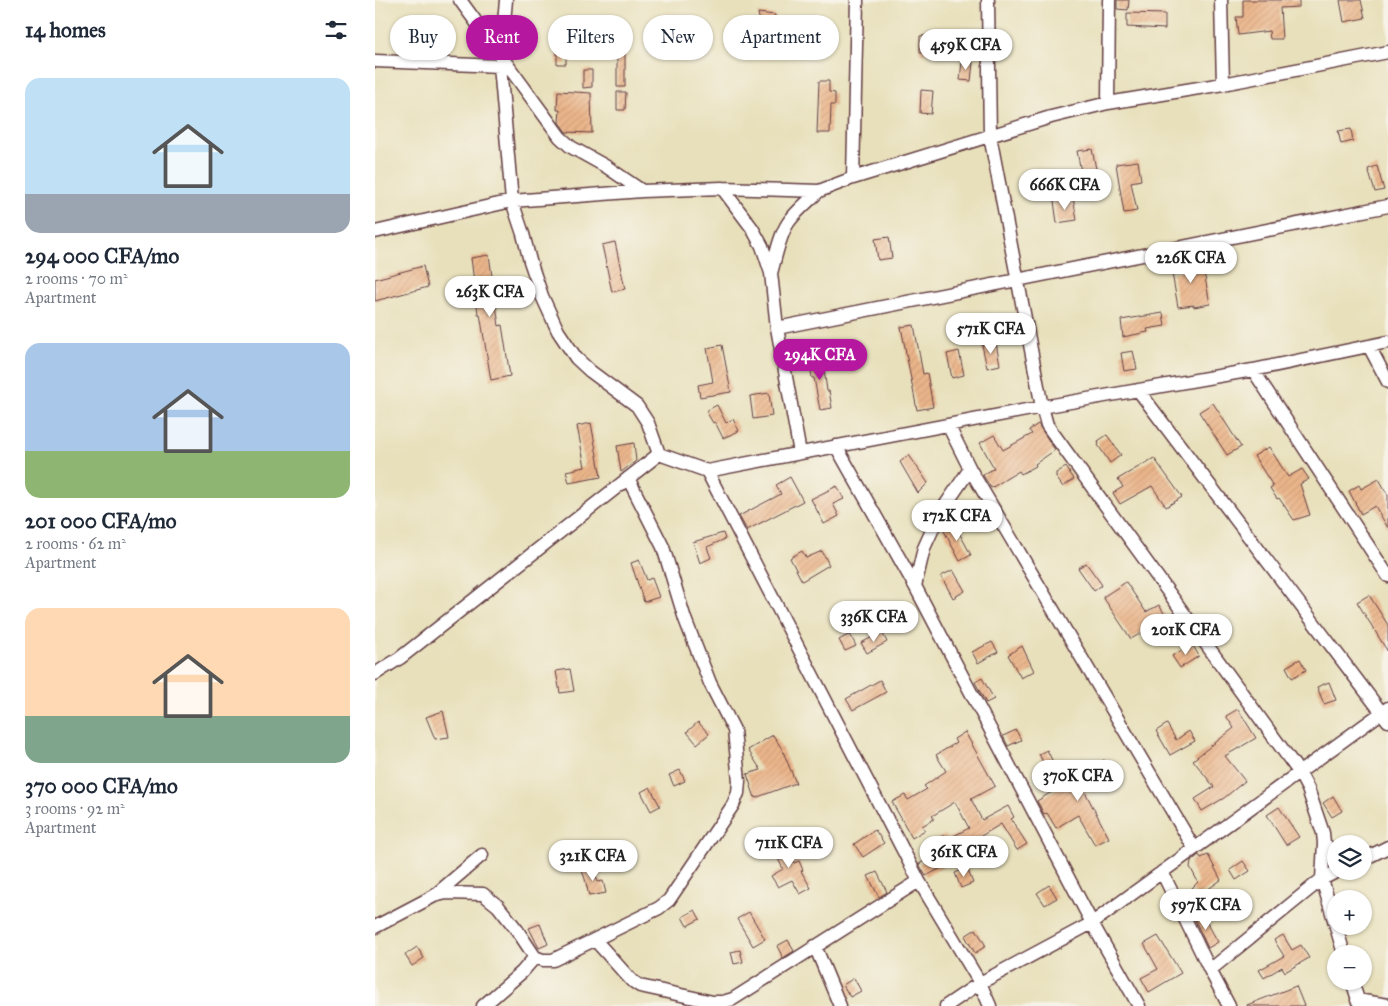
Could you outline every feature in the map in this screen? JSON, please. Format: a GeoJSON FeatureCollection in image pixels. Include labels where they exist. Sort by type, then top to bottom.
{"type":"FeatureCollection","features":[{"type":"Feature","properties":{"kind":"street"},"geometry":{"type":"LineString","coordinates":[[460,0],[500,61],[560,137],[571,147],[607,167],[642,191]]}},
{"type":"Feature","properties":{"kind":"street"},"geometry":{"type":"LineString","coordinates":[[505,0],[500,61],[512,201],[541,296],[557,331],[576,358],[590,371],[637,406],[648,423],[659,454]]}},
{"type":"Feature","properties":{"kind":"street"},"geometry":{"type":"LineString","coordinates":[[853,178],[857,0]]}},
{"type":"Feature","properties":{"kind":"street"},"geometry":{"type":"LineString","coordinates":[[981,0],[988,6],[990,136],[1047,425],[1299,772],[1308,789],[1323,833],[1325,843],[1322,880],[1341,945]]}},
{"type":"Feature","properties":{"kind":"street"},"geometry":{"type":"LineString","coordinates":[[1108,103],[1109,0]]}},
{"type":"Feature","properties":{"kind":"street"},"geometry":{"type":"LineString","coordinates":[[1221,0],[1223,84]]}},
{"type":"Feature","properties":{"kind":"street"},"geometry":{"type":"LineString","coordinates":[[771,272],[781,238],[798,210],[819,191],[853,178],[1051,117],[1108,103],[1223,84],[1388,52]]}},
{"type":"Feature","properties":{"kind":"street"},"geometry":{"type":"LineString","coordinates":[[375,61],[500,61]]}},
{"type":"Feature","properties":{"kind":"street"},"geometry":{"type":"LineString","coordinates":[[375,232],[512,201],[642,191],[722,188],[819,191]]}},
{"type":"Feature","properties":{"kind":"street"},"geometry":{"type":"LineString","coordinates":[[722,188],[752,228],[762,246],[771,272],[777,328],[800,453]]}},
{"type":"Feature","properties":{"kind":"street"},"geometry":{"type":"LineString","coordinates":[[777,328],[1388,206]]}},
{"type":"Feature","properties":{"kind":"street"},"geometry":{"type":"LineString","coordinates":[[659,454],[707,471],[1042,407],[1253,370],[1388,342]]}},
{"type":"Feature","properties":{"kind":"street"},"geometry":{"type":"LineString","coordinates":[[1369,346],[1388,382]]}},
{"type":"Feature","properties":{"kind":"street"},"geometry":{"type":"LineString","coordinates":[[1253,370],[1388,576]]}},
{"type":"Feature","properties":{"kind":"street"},"geometry":{"type":"LineString","coordinates":[[945,1006],[980,983],[1092,923],[1299,772],[1386,714],[1138,390]]}},
{"type":"Feature","properties":{"kind":"street"},"geometry":{"type":"LineString","coordinates":[[948,425],[970,470],[1195,848]]}},
{"type":"Feature","properties":{"kind":"street"},"geometry":{"type":"LineString","coordinates":[[836,446],[915,586],[1092,923],[1139,1006]]}},
{"type":"Feature","properties":{"kind":"street"},"geometry":{"type":"LineString","coordinates":[[375,674],[401,658],[659,454]]}},
{"type":"Feature","properties":{"kind":"street"},"geometry":{"type":"LineString","coordinates":[[915,586],[924,548],[940,514],[970,470]]}},
{"type":"Feature","properties":{"kind":"street"},"geometry":{"type":"LineString","coordinates":[[707,471],[919,881],[980,983],[990,1006]]}},
{"type":"Feature","properties":{"kind":"street"},"geometry":{"type":"LineString","coordinates":[[375,927],[434,896],[445,893],[483,894],[498,906],[535,957],[543,960],[553,960],[659,908],[669,900],[733,805],[738,793],[739,781],[733,730],[710,683],[685,619],[663,547],[628,478]]}},
{"type":"Feature","properties":{"kind":"street"},"geometry":{"type":"LineString","coordinates":[[903,565],[924,548]]}},
{"type":"Feature","properties":{"kind":"street"},"geometry":{"type":"LineString","coordinates":[[1372,855],[1388,847]]}},
{"type":"Feature","properties":{"kind":"street"},"geometry":{"type":"LineString","coordinates":[[434,896],[482,855]]}},
{"type":"Feature","properties":{"kind":"street"},"geometry":{"type":"LineString","coordinates":[[1162,872],[1229,1006]]}},
{"type":"Feature","properties":{"kind":"street"},"geometry":{"type":"LineString","coordinates":[[1210,970],[1327,877]]}},
{"type":"Feature","properties":{"kind":"street"},"geometry":{"type":"LineString","coordinates":[[595,940],[631,980],[640,986],[713,1002],[723,1002],[733,999],[919,881]]}},
{"type":"Feature","properties":{"kind":"street"},"geometry":{"type":"LineString","coordinates":[[815,946],[840,1006]]}},
{"type":"Feature","properties":{"kind":"street"},"geometry":{"type":"LineString","coordinates":[[483,1006],[522,972],[535,957]]}},
{"type":"Feature","properties":{"kind":"street"},"geometry":{"type":"LineString","coordinates":[[1355,990],[1359,1003],[1388,1005]]}},
{"type":"Feature","properties":{"kind":"building"},"geometry":{"type":"Polygon","coordinates":[[[1117,0],[1129,0],[1128,10],[1117,9],[1117,0]]]}},
{"type":"Feature","properties":{"kind":"building"},"geometry":{"type":"Polygon","coordinates":[[[1243,0],[1299,0],[1299,7],[1280,8],[1282,39],[1270,39],[1269,31],[1238,35],[1236,17],[1243,17],[1243,0]]]}},
{"type":"Feature","properties":{"kind":"building"},"geometry":{"type":"Polygon","coordinates":[[[1340,0],[1361,0],[1365,18],[1344,22],[1340,0]]]}},
{"type":"Feature","properties":{"kind":"building"},"geometry":{"type":"Polygon","coordinates":[[[758,13],[775,15],[758,15],[758,13]]]}},
{"type":"Feature","properties":{"kind":"building"},"geometry":{"type":"Polygon","coordinates":[[[1127,13],[1165,14],[1165,29],[1127,27],[1127,13]]]}},
{"type":"Feature","properties":{"kind":"building"},"geometry":{"type":"Polygon","coordinates":[[[934,35],[935,53],[920,53],[920,36],[934,35]]]}},
{"type":"Feature","properties":{"kind":"building"},"geometry":{"type":"Polygon","coordinates":[[[557,60],[566,60],[566,64],[557,64],[557,60]]]}},
{"type":"Feature","properties":{"kind":"building"},"geometry":{"type":"Polygon","coordinates":[[[617,60],[625,60],[625,87],[617,87],[617,60]]]}},
{"type":"Feature","properties":{"kind":"building"},"geometry":{"type":"Polygon","coordinates":[[[962,61],[973,62],[971,81],[960,80],[962,61]]]}},
{"type":"Feature","properties":{"kind":"building"},"geometry":{"type":"Polygon","coordinates":[[[583,70],[592,70],[592,87],[583,88],[583,70]]]}},
{"type":"Feature","properties":{"kind":"building"},"geometry":{"type":"Polygon","coordinates":[[[819,81],[829,81],[829,92],[835,93],[835,105],[831,105],[830,133],[817,133],[819,81]]]}},
{"type":"Feature","properties":{"kind":"building"},"geometry":{"type":"Polygon","coordinates":[[[921,90],[933,91],[931,114],[920,113],[921,90]]]}},
{"type":"Feature","properties":{"kind":"building"},"geometry":{"type":"Polygon","coordinates":[[[558,91],[591,93],[592,133],[566,132],[559,122],[560,110],[557,110],[558,91]]]}},
{"type":"Feature","properties":{"kind":"building"},"geometry":{"type":"Polygon","coordinates":[[[617,92],[626,92],[625,110],[617,110],[617,92]]]}},
{"type":"Feature","properties":{"kind":"building"},"geometry":{"type":"Polygon","coordinates":[[[1351,129],[1353,141],[1341,144],[1338,131],[1351,129]]]}},
{"type":"Feature","properties":{"kind":"building"},"geometry":{"type":"Polygon","coordinates":[[[1092,149],[1100,189],[1085,192],[1077,151],[1092,149]]]}},
{"type":"Feature","properties":{"kind":"building"},"geometry":{"type":"Polygon","coordinates":[[[1138,161],[1141,180],[1131,182],[1137,211],[1124,213],[1116,164],[1138,161]]]}},
{"type":"Feature","properties":{"kind":"building"},"geometry":{"type":"Polygon","coordinates":[[[1377,166],[1384,190],[1375,192],[1368,169],[1377,166]]]}},
{"type":"Feature","properties":{"kind":"building"},"geometry":{"type":"Polygon","coordinates":[[[1073,198],[1077,220],[1057,223],[1054,201],[1073,198]]]}},
{"type":"Feature","properties":{"kind":"building"},"geometry":{"type":"Polygon","coordinates":[[[889,237],[892,258],[878,260],[875,239],[889,237]]]}},
{"type":"Feature","properties":{"kind":"building"},"geometry":{"type":"Polygon","coordinates":[[[615,242],[625,289],[612,292],[602,245],[615,242]]]}},
{"type":"Feature","properties":{"kind":"building"},"geometry":{"type":"Polygon","coordinates":[[[489,255],[499,326],[502,325],[510,376],[491,380],[480,314],[478,314],[471,258],[489,255]]]}},
{"type":"Feature","properties":{"kind":"building"},"geometry":{"type":"Polygon","coordinates":[[[1201,256],[1210,304],[1178,307],[1172,273],[1187,270],[1185,259],[1201,256]]]}},
{"type":"Feature","properties":{"kind":"building"},"geometry":{"type":"Polygon","coordinates":[[[423,266],[428,287],[375,301],[375,279],[423,266]]]}},
{"type":"Feature","properties":{"kind":"building"},"geometry":{"type":"Polygon","coordinates":[[[1163,313],[1165,326],[1147,329],[1148,332],[1123,337],[1121,320],[1163,313]]]}},
{"type":"Feature","properties":{"kind":"building"},"geometry":{"type":"Polygon","coordinates":[[[914,325],[923,374],[927,373],[933,407],[917,410],[901,327],[914,325]]]}},
{"type":"Feature","properties":{"kind":"building"},"geometry":{"type":"Polygon","coordinates":[[[996,343],[1000,365],[987,368],[982,345],[996,343]]]}},
{"type":"Feature","properties":{"kind":"building"},"geometry":{"type":"Polygon","coordinates":[[[722,345],[731,392],[700,397],[698,385],[713,382],[707,348],[722,345]]]}},
{"type":"Feature","properties":{"kind":"building"},"geometry":{"type":"Polygon","coordinates":[[[959,351],[964,375],[952,378],[947,354],[959,351]]]}},
{"type":"Feature","properties":{"kind":"building"},"geometry":{"type":"Polygon","coordinates":[[[1133,351],[1137,369],[1124,371],[1121,353],[1133,351]]]}},
{"type":"Feature","properties":{"kind":"building"},"geometry":{"type":"Polygon","coordinates":[[[822,354],[827,391],[829,391],[832,408],[820,410],[809,356],[822,354]]]}},
{"type":"Feature","properties":{"kind":"building"},"geometry":{"type":"Polygon","coordinates":[[[769,393],[772,416],[753,419],[750,396],[769,393]]]}},
{"type":"Feature","properties":{"kind":"building"},"geometry":{"type":"Polygon","coordinates":[[[1213,403],[1241,447],[1227,455],[1199,412],[1213,403]]]}},
{"type":"Feature","properties":{"kind":"building"},"geometry":{"type":"Polygon","coordinates":[[[717,405],[726,423],[733,419],[739,431],[723,438],[715,422],[713,423],[706,411],[717,405]]]}},
{"type":"Feature","properties":{"kind":"building"},"geometry":{"type":"Polygon","coordinates":[[[591,423],[601,477],[569,483],[566,471],[585,467],[577,426],[591,423]]]}},
{"type":"Feature","properties":{"kind":"building"},"geometry":{"type":"Polygon","coordinates":[[[1038,424],[1055,450],[1035,464],[1036,466],[1021,474],[1019,471],[991,488],[983,475],[994,468],[980,443],[994,435],[1003,450],[1032,434],[1029,430],[1038,424]]]}},
{"type":"Feature","properties":{"kind":"building"},"geometry":{"type":"Polygon","coordinates":[[[1107,435],[1121,455],[1110,463],[1098,445],[1098,441],[1107,435]]]}},
{"type":"Feature","properties":{"kind":"building"},"geometry":{"type":"Polygon","coordinates":[[[634,443],[636,461],[621,472],[617,446],[634,443]]]}},
{"type":"Feature","properties":{"kind":"building"},"geometry":{"type":"Polygon","coordinates":[[[1269,447],[1288,477],[1302,469],[1309,479],[1300,484],[1310,515],[1294,520],[1270,488],[1273,486],[1254,456],[1269,447]]]}},
{"type":"Feature","properties":{"kind":"building"},"geometry":{"type":"Polygon","coordinates":[[[909,455],[928,483],[918,493],[900,462],[909,455]]]}},
{"type":"Feature","properties":{"kind":"building"},"geometry":{"type":"Polygon","coordinates":[[[1154,458],[1182,497],[1166,507],[1152,486],[1120,504],[1113,493],[1123,487],[1118,479],[1154,458]]]}},
{"type":"Feature","properties":{"kind":"building"},"geometry":{"type":"Polygon","coordinates":[[[1066,467],[1074,479],[1063,487],[1056,477],[1056,473],[1066,467]]]}},
{"type":"Feature","properties":{"kind":"building"},"geometry":{"type":"Polygon","coordinates":[[[790,477],[803,501],[747,530],[739,516],[781,494],[776,485],[790,477]]]}},
{"type":"Feature","properties":{"kind":"building"},"geometry":{"type":"Polygon","coordinates":[[[1379,479],[1388,495],[1388,528],[1375,506],[1361,514],[1349,491],[1359,485],[1361,489],[1379,479]]]}},
{"type":"Feature","properties":{"kind":"building"},"geometry":{"type":"Polygon","coordinates":[[[837,486],[844,499],[833,504],[839,516],[824,524],[811,499],[837,486]]]}},
{"type":"Feature","properties":{"kind":"building"},"geometry":{"type":"Polygon","coordinates":[[[954,523],[971,555],[960,561],[943,529],[954,523]]]}},
{"type":"Feature","properties":{"kind":"building"},"geometry":{"type":"Polygon","coordinates":[[[723,533],[725,539],[707,547],[711,558],[700,563],[693,542],[723,533]]]}},
{"type":"Feature","properties":{"kind":"building"},"geometry":{"type":"Polygon","coordinates":[[[802,551],[806,558],[822,551],[829,565],[802,581],[790,558],[802,551]]]}},
{"type":"Feature","properties":{"kind":"building"},"geometry":{"type":"Polygon","coordinates":[[[639,560],[647,580],[652,578],[659,597],[644,602],[631,563],[639,560]]]}},
{"type":"Feature","properties":{"kind":"building"},"geometry":{"type":"Polygon","coordinates":[[[1086,563],[1102,585],[1094,591],[1078,568],[1086,563]]]}},
{"type":"Feature","properties":{"kind":"building"},"geometry":{"type":"Polygon","coordinates":[[[953,570],[965,591],[953,598],[941,576],[953,570]]]}},
{"type":"Feature","properties":{"kind":"building"},"geometry":{"type":"Polygon","coordinates":[[[1126,582],[1146,612],[1159,605],[1167,618],[1131,639],[1103,597],[1126,582]]]}},
{"type":"Feature","properties":{"kind":"building"},"geometry":{"type":"Polygon","coordinates":[[[1369,595],[1388,625],[1388,652],[1357,602],[1369,595]]]}},
{"type":"Feature","properties":{"kind":"building"},"geometry":{"type":"Polygon","coordinates":[[[882,632],[887,642],[867,653],[861,643],[882,632]]]}},
{"type":"Feature","properties":{"kind":"building"},"geometry":{"type":"Polygon","coordinates":[[[850,634],[856,646],[845,651],[839,640],[850,634]]]}},
{"type":"Feature","properties":{"kind":"building"},"geometry":{"type":"Polygon","coordinates":[[[992,642],[998,652],[978,663],[972,652],[992,642]]]}},
{"type":"Feature","properties":{"kind":"building"},"geometry":{"type":"Polygon","coordinates":[[[1192,644],[1199,656],[1180,668],[1172,656],[1192,644]]]}},
{"type":"Feature","properties":{"kind":"building"},"geometry":{"type":"Polygon","coordinates":[[[1022,646],[1034,671],[1021,678],[1008,655],[1022,646]]]}},
{"type":"Feature","properties":{"kind":"building"},"geometry":{"type":"Polygon","coordinates":[[[1300,659],[1306,670],[1292,678],[1286,667],[1300,659]]]}},
{"type":"Feature","properties":{"kind":"building"},"geometry":{"type":"Polygon","coordinates":[[[570,669],[574,691],[560,693],[556,671],[570,669]]]}},
{"type":"Feature","properties":{"kind":"building"},"geometry":{"type":"Polygon","coordinates":[[[982,678],[994,699],[986,703],[975,682],[982,678]]]}},
{"type":"Feature","properties":{"kind":"building"},"geometry":{"type":"Polygon","coordinates":[[[880,680],[886,692],[853,710],[846,699],[880,680]]]}},
{"type":"Feature","properties":{"kind":"building"},"geometry":{"type":"Polygon","coordinates":[[[1329,682],[1336,700],[1324,704],[1317,687],[1329,682]]]}},
{"type":"Feature","properties":{"kind":"building"},"geometry":{"type":"Polygon","coordinates":[[[1238,709],[1256,738],[1225,756],[1245,781],[1224,798],[1202,811],[1195,799],[1214,787],[1193,760],[1234,728],[1226,716],[1238,709]]]}},
{"type":"Feature","properties":{"kind":"building"},"geometry":{"type":"Polygon","coordinates":[[[443,711],[449,737],[435,739],[426,717],[443,711]]]}},
{"type":"Feature","properties":{"kind":"building"},"geometry":{"type":"Polygon","coordinates":[[[698,722],[709,734],[697,744],[687,732],[698,722]]]}},
{"type":"Feature","properties":{"kind":"building"},"geometry":{"type":"Polygon","coordinates":[[[1167,724],[1176,740],[1189,731],[1195,741],[1170,755],[1156,731],[1167,724]]]}},
{"type":"Feature","properties":{"kind":"building"},"geometry":{"type":"Polygon","coordinates":[[[1016,730],[1021,740],[1008,746],[1003,736],[1016,730]]]}},
{"type":"Feature","properties":{"kind":"building"},"geometry":{"type":"Polygon","coordinates":[[[965,732],[995,786],[971,799],[982,820],[1008,806],[1014,817],[1011,819],[1027,844],[1017,850],[1001,824],[981,836],[994,862],[980,869],[969,846],[943,859],[933,841],[945,835],[948,839],[969,828],[955,802],[932,816],[934,819],[922,826],[925,830],[912,838],[892,802],[905,795],[908,800],[927,789],[924,786],[946,771],[936,755],[956,743],[954,739],[965,732]]]}},
{"type":"Feature","properties":{"kind":"building"},"geometry":{"type":"Polygon","coordinates":[[[773,735],[782,749],[796,783],[755,798],[747,774],[761,770],[748,750],[773,735]]]}},
{"type":"Feature","properties":{"kind":"building"},"geometry":{"type":"Polygon","coordinates":[[[1047,750],[1055,766],[1047,770],[1039,754],[1047,750]]]}},
{"type":"Feature","properties":{"kind":"building"},"geometry":{"type":"Polygon","coordinates":[[[1104,760],[1113,774],[1084,790],[1109,838],[1095,845],[1078,815],[1056,828],[1047,813],[1044,814],[1037,801],[1104,760]]]}},
{"type":"Feature","properties":{"kind":"building"},"geometry":{"type":"Polygon","coordinates":[[[680,770],[685,781],[674,786],[669,775],[680,770]]]}},
{"type":"Feature","properties":{"kind":"building"},"geometry":{"type":"Polygon","coordinates":[[[650,787],[660,806],[651,811],[641,792],[650,787]]]}},
{"type":"Feature","properties":{"kind":"building"},"geometry":{"type":"Polygon","coordinates":[[[1333,796],[1342,811],[1332,817],[1323,803],[1333,796]]]}},
{"type":"Feature","properties":{"kind":"building"},"geometry":{"type":"Polygon","coordinates":[[[1279,807],[1299,837],[1286,845],[1267,815],[1279,807]]]}},
{"type":"Feature","properties":{"kind":"building"},"geometry":{"type":"Polygon","coordinates":[[[875,830],[884,843],[863,857],[854,844],[875,830]]]}},
{"type":"Feature","properties":{"kind":"building"},"geometry":{"type":"Polygon","coordinates":[[[782,839],[794,863],[799,861],[803,870],[801,871],[811,888],[800,894],[792,880],[778,887],[771,876],[783,869],[771,844],[782,839]]]}},
{"type":"Feature","properties":{"kind":"building"},"geometry":{"type":"Polygon","coordinates":[[[937,854],[943,867],[926,876],[919,864],[937,854]]]}},
{"type":"Feature","properties":{"kind":"building"},"geometry":{"type":"Polygon","coordinates":[[[1199,855],[1201,858],[1208,855],[1221,880],[1197,897],[1192,888],[1198,882],[1190,867],[1191,861],[1199,855]]]}},
{"type":"Feature","properties":{"kind":"building"},"geometry":{"type":"Polygon","coordinates":[[[1243,861],[1250,871],[1236,880],[1230,870],[1243,861]]]}},
{"type":"Feature","properties":{"kind":"building"},"geometry":{"type":"Polygon","coordinates":[[[591,864],[598,882],[603,881],[606,893],[589,896],[581,868],[591,864]]]}},
{"type":"Feature","properties":{"kind":"building"},"geometry":{"type":"Polygon","coordinates":[[[967,868],[973,883],[961,888],[955,873],[967,868]]]}},
{"type":"Feature","properties":{"kind":"building"},"geometry":{"type":"Polygon","coordinates":[[[877,872],[887,892],[879,897],[868,876],[877,872]]]}},
{"type":"Feature","properties":{"kind":"building"},"geometry":{"type":"Polygon","coordinates":[[[1049,885],[1057,898],[1045,905],[1037,893],[1049,885]]]}},
{"type":"Feature","properties":{"kind":"building"},"geometry":{"type":"Polygon","coordinates":[[[695,910],[700,919],[687,926],[682,917],[695,910]]]}},
{"type":"Feature","properties":{"kind":"building"},"geometry":{"type":"Polygon","coordinates":[[[749,912],[765,939],[753,946],[737,919],[749,912]]]}},
{"type":"Feature","properties":{"kind":"building"},"geometry":{"type":"Polygon","coordinates":[[[1202,913],[1218,942],[1208,948],[1194,918],[1202,913]]]}},
{"type":"Feature","properties":{"kind":"building"},"geometry":{"type":"Polygon","coordinates":[[[540,924],[548,944],[539,948],[529,928],[540,924]]]}},
{"type":"Feature","properties":{"kind":"building"},"geometry":{"type":"Polygon","coordinates":[[[976,929],[986,946],[975,953],[965,936],[976,929]]]}},
{"type":"Feature","properties":{"kind":"building"},"geometry":{"type":"Polygon","coordinates":[[[1283,935],[1292,950],[1301,945],[1309,958],[1285,972],[1282,967],[1264,978],[1259,970],[1284,956],[1274,940],[1283,935]]]}},
{"type":"Feature","properties":{"kind":"building"},"geometry":{"type":"Polygon","coordinates":[[[1158,936],[1181,973],[1149,992],[1141,978],[1158,969],[1144,944],[1158,936]]]}},
{"type":"Feature","properties":{"kind":"building"},"geometry":{"type":"Polygon","coordinates":[[[788,940],[794,951],[783,958],[777,946],[788,940]]]}},
{"type":"Feature","properties":{"kind":"building"},"geometry":{"type":"Polygon","coordinates":[[[417,947],[424,958],[412,966],[405,955],[417,947]]]}},
{"type":"Feature","properties":{"kind":"building"},"geometry":{"type":"Polygon","coordinates":[[[740,950],[743,962],[734,964],[731,952],[740,950]]]}},
{"type":"Feature","properties":{"kind":"building"},"geometry":{"type":"Polygon","coordinates":[[[854,978],[861,991],[850,997],[843,985],[854,978]]]}},
{"type":"Feature","properties":{"kind":"building"},"geometry":{"type":"Polygon","coordinates":[[[1296,986],[1304,1006],[1247,1006],[1247,1005],[1296,986]]]}}]}
